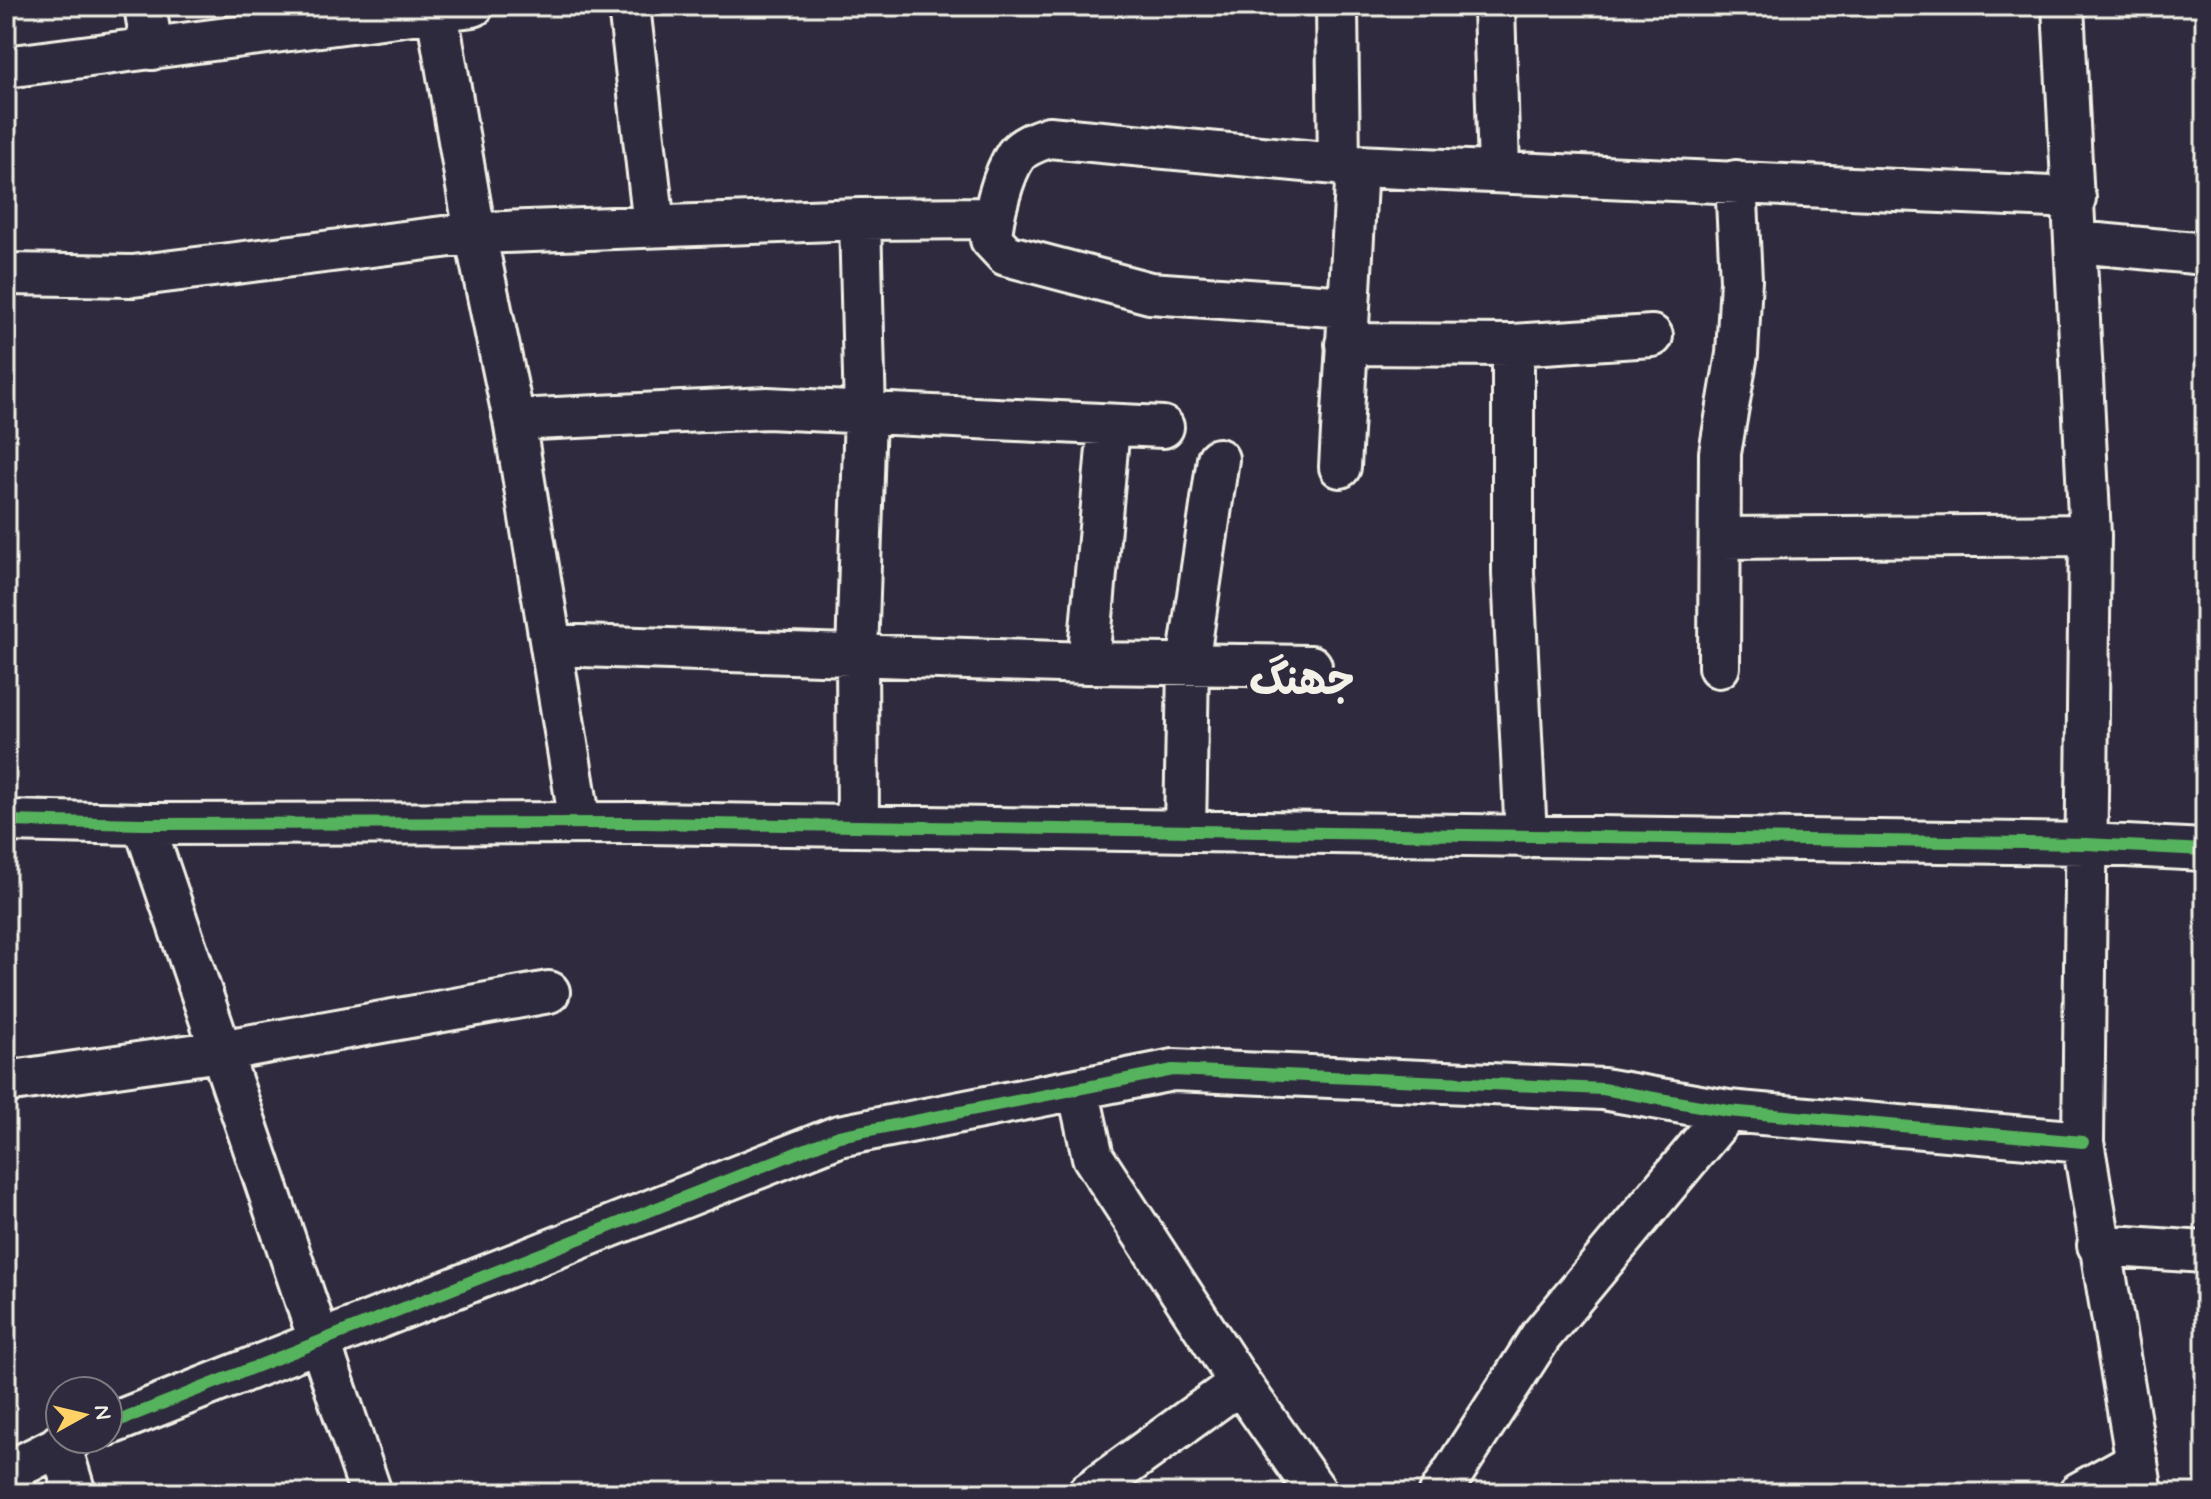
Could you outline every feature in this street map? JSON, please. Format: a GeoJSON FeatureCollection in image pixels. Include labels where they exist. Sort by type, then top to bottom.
{"type":"FeatureCollection","features":[{"type":"Feature","properties":{"kind":"street"},"geometry":{"type":"LineString","coordinates":[[145,6],[152,49]]}},
{"type":"Feature","properties":{"kind":"street"},"geometry":{"type":"LineString","coordinates":[[629,6],[654,226]]}},
{"type":"Feature","properties":{"kind":"street"},"geometry":{"type":"LineString","coordinates":[[1337,6],[1348,166],[1347,326],[1340,467]]}},
{"type":"Feature","properties":{"kind":"street"},"geometry":{"type":"LineString","coordinates":[[1494,6],[1499,170]]}},
{"type":"Feature","properties":{"kind":"street"},"geometry":{"type":"LineString","coordinates":[[2063,6],[2090,535],[2083,1142],[2098,1245],[2140,1477],[2079,1493]]}},
{"type":"Feature","properties":{"kind":"street"},"geometry":{"type":"LineString","coordinates":[[6,67],[449,7],[475,233],[514,420],[580,823]]}},
{"type":"Feature","properties":{"kind":"street"},"geometry":{"type":"LineString","coordinates":[[1652,336],[1513,345],[1347,326],[1150,293],[1006,255],[991,239],[992,218],[1016,156],[1029,145],[1049,137],[1348,166],[1499,170],[2075,198]]}},
{"type":"Feature","properties":{"kind":"street"},"geometry":{"type":"LineString","coordinates":[[1719,667],[1720,453],[1737,354],[1741,280],[1736,181]]}},
{"type":"Feature","properties":{"kind":"street"},"geometry":{"type":"LineString","coordinates":[[6,274],[133,276],[475,233],[860,219],[992,218]]}},
{"type":"Feature","properties":{"kind":"street"},"geometry":{"type":"LineString","coordinates":[[858,826],[857,654],[865,415],[860,219]]}},
{"type":"Feature","properties":{"kind":"street"},"geometry":{"type":"LineString","coordinates":[[2077,242],[2205,254]]}},
{"type":"Feature","properties":{"kind":"street"},"geometry":{"type":"LineString","coordinates":[[1513,345],[1513,573],[1526,837]]}},
{"type":"Feature","properties":{"kind":"street"},"geometry":{"type":"LineString","coordinates":[[514,420],[737,408],[1163,427]]}},
{"type":"Feature","properties":{"kind":"street"},"geometry":{"type":"LineString","coordinates":[[1088,663],[1109,426]]}},
{"type":"Feature","properties":{"kind":"street"},"geometry":{"type":"LineString","coordinates":[[1185,831],[1188,664],[1218,459]]}},
{"type":"Feature","properties":{"kind":"street"},"geometry":{"type":"LineString","coordinates":[[1722,538],[2090,535]]}},
{"type":"Feature","properties":{"kind":"street"},"geometry":{"type":"LineString","coordinates":[[551,645],[1088,663],[1311,666]]}},
{"type":"Feature","properties":{"kind":"street"},"geometry":{"type":"LineString","coordinates":[[6,821],[858,826],[2086,844],[2205,850]]}},
{"type":"Feature","properties":{"kind":"street"},"geometry":{"type":"LineString","coordinates":[[144,824],[371,1493]]}},
{"type":"Feature","properties":{"kind":"street"},"geometry":{"type":"LineString","coordinates":[[6,1082],[220,1051],[549,992]]}},
{"type":"Feature","properties":{"kind":"street"},"geometry":{"type":"LineString","coordinates":[[124,1418],[318,1339],[839,1136],[1173,1070],[1603,1089],[1728,1111],[2083,1142]]}},
{"type":"Feature","properties":{"kind":"street"},"geometry":{"type":"LineString","coordinates":[[1078,1089],[1093,1157],[1240,1383],[1317,1493]]}},
{"type":"Feature","properties":{"kind":"street"},"geometry":{"type":"LineString","coordinates":[[1440,1493],[1541,1336],[1728,1111]]}},
{"type":"Feature","properties":{"kind":"street"},"geometry":{"type":"LineString","coordinates":[[2098,1245],[2205,1252]]}},
{"type":"Feature","properties":{"kind":"street"},"geometry":{"type":"LineString","coordinates":[[1088,1493],[1240,1383]]}},
{"type":"Feature","properties":{"kind":"street"},"geometry":{"type":"LineString","coordinates":[[6,1473],[44,1453]]}},
{"type":"Feature","properties":{"kind":"street"},"geometry":{"type":"LineString","coordinates":[[68,1455],[75,1493]]}},
{"type":"Feature","properties":{"kind":"cycle path"},"geometry":{"type":"LineString","coordinates":[[6,821],[144,824],[644,823],[2086,844],[2205,850]]}},
{"type":"Feature","properties":{"kind":"cycle path"},"geometry":{"type":"LineString","coordinates":[[124,1419],[839,1136],[1173,1070],[1603,1089],[1728,1111],[2083,1142]]}},
{"type":"Feature","properties":{"kind":"district","name":"جھنگ"},"geometry":{"type":"Point","coordinates":[1302,679]}}]}
